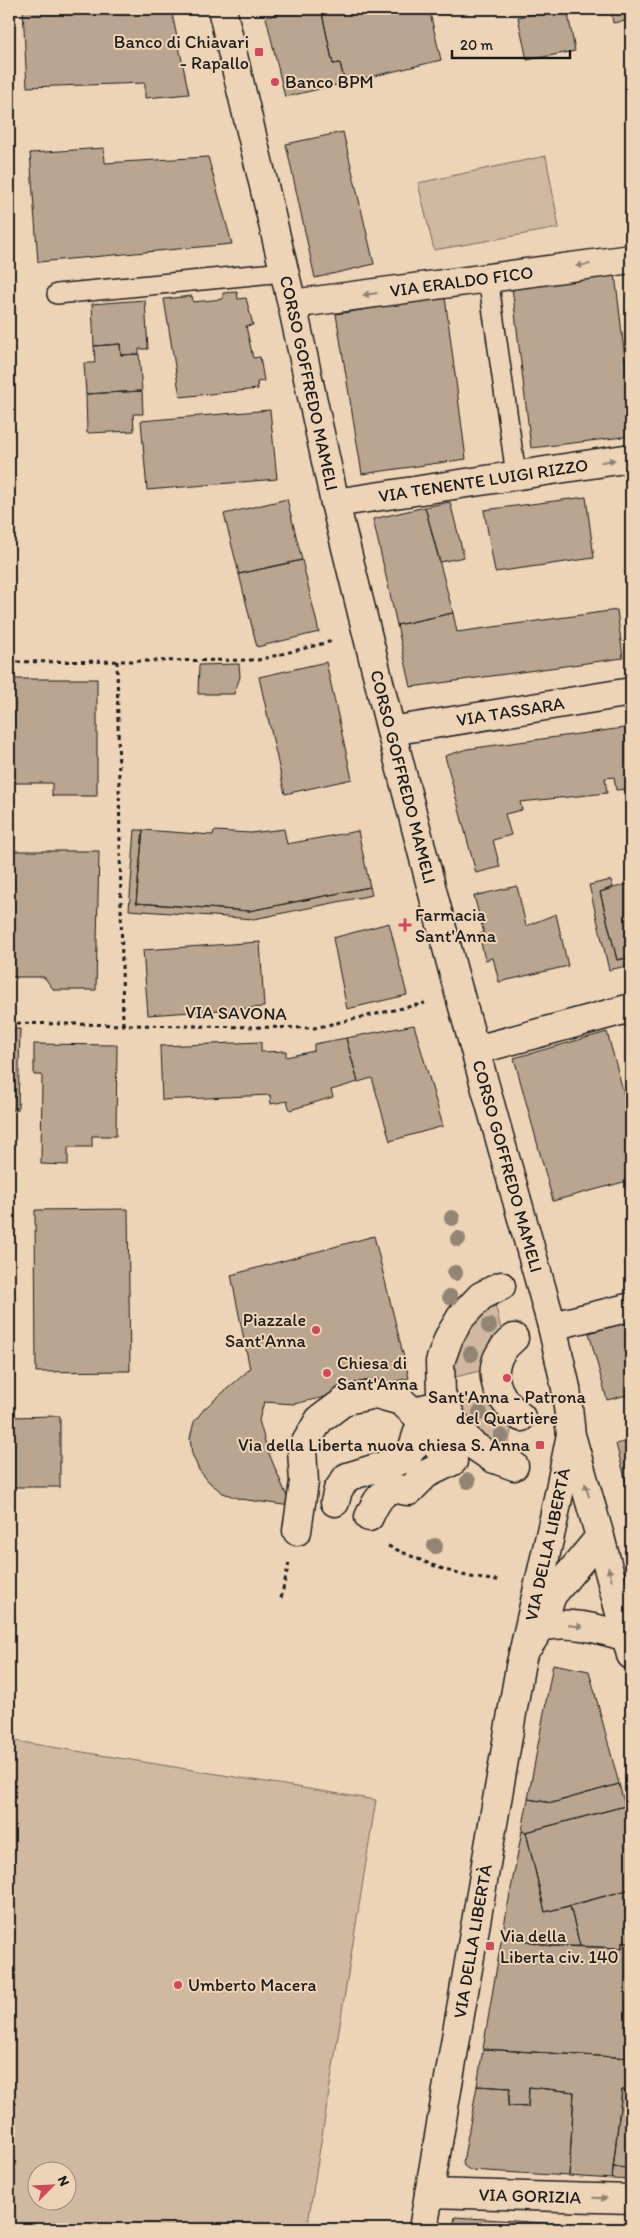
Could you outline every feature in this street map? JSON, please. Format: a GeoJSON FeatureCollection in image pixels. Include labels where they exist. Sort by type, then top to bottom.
{"type":"FeatureCollection","features":[{"type":"Feature","properties":{"kind":"main road","name":"CORSO GOFFREDO MAMELI"},"geometry":{"type":"LineString","coordinates":[[222,9],[292,304],[335,503],[391,731],[460,995],[552,1326],[566,1388],[571,1435],[629,1646]]}},
{"type":"Feature","properties":{"kind":"main road","name":"VIA ERALDO FICO"},"geometry":{"type":"LineString","coordinates":[[292,304],[631,259]]}},
{"type":"Feature","properties":{"kind":"main road","name":"VIA TENENTE LUIGI RIZZO"},"geometry":{"type":"LineString","coordinates":[[335,503],[631,458]]}},
{"type":"Feature","properties":{"kind":"main road","name":"VIA TASSARA"},"geometry":{"type":"LineString","coordinates":[[391,731],[631,692]]}},
{"type":"Feature","properties":{"kind":"main road"},"geometry":{"type":"LineString","coordinates":[[476,1050],[631,1008]]}},
{"type":"Feature","properties":{"kind":"main road"},"geometry":{"type":"LineString","coordinates":[[501,1286],[481,1296],[461,1317],[449,1337],[440,1362],[441,1394],[452,1419],[470,1444],[492,1458],[514,1466]]}},
{"type":"Feature","properties":{"kind":"main road"},"geometry":{"type":"LineString","coordinates":[[552,1326],[631,1307]]}},
{"type":"Feature","properties":{"kind":"main road"},"geometry":{"type":"LineString","coordinates":[[514,1338],[504,1346],[496,1362],[494,1381],[509,1408],[521,1417]]}},
{"type":"Feature","properties":{"kind":"main road"},"geometry":{"type":"LineString","coordinates":[[297,1531],[304,1482],[302,1449],[319,1420],[346,1400],[376,1394],[401,1401],[422,1420],[439,1450],[453,1461],[426,1474],[409,1491],[387,1490],[376,1503],[369,1517]]}},
{"type":"Feature","properties":{"kind":"main road"},"geometry":{"type":"LineString","coordinates":[[335,1502],[338,1490],[347,1477],[405,1459],[413,1446],[427,1405],[441,1394]]}},
{"type":"Feature","properties":{"kind":"main road","name":"VIA DELLA LIBERTÀ"},"geometry":{"type":"LineString","coordinates":[[423,2229],[523,1652],[571,1435]]}},
{"type":"Feature","properties":{"kind":"main road","name":"VIA DELLA LIBERTÀ"},"geometry":{"type":"LineString","coordinates":[[523,1652],[541,1627],[552,1596],[600,1537]]}},
{"type":"Feature","properties":{"kind":"main road","name":"VIA DELLA LIBERTÀ"},"geometry":{"type":"LineString","coordinates":[[541,1627],[556,1624],[600,1629],[629,1646]]}},
{"type":"Feature","properties":{"kind":"main road","name":"VIA GORIZIA"},"geometry":{"type":"LineString","coordinates":[[429,2193],[631,2199]]}},
{"type":"Feature","properties":{"kind":"lane"},"geometry":{"type":"LineString","coordinates":[[57,294],[284,272]]}},
{"type":"Feature","properties":{"kind":"lane"},"geometry":{"type":"LineString","coordinates":[[488,278],[516,475]]}},
{"type":"Feature","properties":{"kind":"path"},"geometry":{"type":"LineString","coordinates":[[9,662],[258,660],[367,633]]}},
{"type":"Feature","properties":{"kind":"path"},"geometry":{"type":"LineString","coordinates":[[117,661],[124,1025]]}},
{"type":"Feature","properties":{"kind":"path","name":"VIA SAVONA"},"geometry":{"type":"LineString","coordinates":[[9,1023],[314,1028],[460,995]]}},
{"type":"Feature","properties":{"kind":"path"},"geometry":{"type":"LineString","coordinates":[[447,1571],[476,1580],[499,1580]]}},
{"type":"Feature","properties":{"kind":"shaded area"},"geometry":{"type":"Polygon","coordinates":[[[546,156],[559,228],[434,250],[418,183],[546,156]]]}},
{"type":"Feature","properties":{"kind":"shaded area"},"geometry":{"type":"Polygon","coordinates":[[[495,1303],[503,1338],[488,1369],[451,1378],[455,1354],[478,1313],[495,1303]]]}},
{"type":"Feature","properties":{"kind":"shaded area"},"geometry":{"type":"Polygon","coordinates":[[[491,1395],[513,1419],[506,1458],[491,1449],[456,1405],[491,1395]]]}},
{"type":"Feature","properties":{"kind":"shaded area","name":"Umberto Macera"},"geometry":{"type":"Polygon","coordinates":[[[9,1740],[376,1800],[307,2229],[9,2229],[9,1740]]]}},
{"type":"Feature","properties":{"kind":"building"},"geometry":{"type":"Polygon","coordinates":[[[23,9],[171,9],[189,94],[145,98],[145,83],[27,87],[23,9]]]}},
{"type":"Feature","properties":{"kind":"building"},"geometry":{"type":"Polygon","coordinates":[[[302,9],[321,9],[333,64],[340,63],[345,83],[285,97],[266,17],[302,9]]]}},
{"type":"Feature","properties":{"kind":"building"},"geometry":{"type":"Polygon","coordinates":[[[321,9],[429,9],[441,60],[345,83],[340,63],[333,64],[321,9]]]}},
{"type":"Feature","properties":{"kind":"building"},"geometry":{"type":"Polygon","coordinates":[[[567,9],[575,51],[527,60],[518,17],[567,9]]]}},
{"type":"Feature","properties":{"kind":"building"},"geometry":{"type":"Polygon","coordinates":[[[611,9],[631,9],[631,20],[613,23],[611,9]]]}},
{"type":"Feature","properties":{"kind":"building"},"geometry":{"type":"Polygon","coordinates":[[[343,132],[374,264],[315,278],[286,144],[343,132]]]}},
{"type":"Feature","properties":{"kind":"building"},"geometry":{"type":"Polygon","coordinates":[[[104,148],[105,163],[208,157],[232,244],[38,262],[30,153],[104,148]]]}},
{"type":"Feature","properties":{"kind":"building"},"geometry":{"type":"Polygon","coordinates":[[[615,274],[631,410],[631,436],[531,448],[512,287],[615,274]]]}},
{"type":"Feature","properties":{"kind":"building"},"geometry":{"type":"Polygon","coordinates":[[[237,292],[238,299],[246,298],[253,325],[246,326],[253,358],[260,357],[264,381],[257,382],[258,389],[180,397],[164,299],[192,296],[193,302],[223,299],[223,293],[237,292]]]}},
{"type":"Feature","properties":{"kind":"building"},"geometry":{"type":"Polygon","coordinates":[[[445,297],[466,459],[362,474],[336,314],[445,297]]]}},
{"type":"Feature","properties":{"kind":"building"},"geometry":{"type":"Polygon","coordinates":[[[145,300],[148,349],[139,349],[139,354],[121,355],[120,344],[94,346],[92,304],[145,300]]]}},
{"type":"Feature","properties":{"kind":"building"},"geometry":{"type":"Polygon","coordinates":[[[120,344],[121,355],[139,354],[142,391],[86,394],[84,363],[95,363],[94,346],[120,344]]]}},
{"type":"Feature","properties":{"kind":"building"},"geometry":{"type":"Polygon","coordinates":[[[142,391],[143,414],[133,414],[134,431],[87,433],[86,394],[142,391]]]}},
{"type":"Feature","properties":{"kind":"building"},"geometry":{"type":"Polygon","coordinates":[[[270,410],[277,479],[147,490],[141,421],[270,410]]]}},
{"type":"Feature","properties":{"kind":"building"},"geometry":{"type":"Polygon","coordinates":[[[586,497],[594,558],[495,572],[484,510],[586,497]]]}},
{"type":"Feature","properties":{"kind":"building"},"geometry":{"type":"Polygon","coordinates":[[[287,499],[302,560],[239,574],[224,514],[287,499]]]}},
{"type":"Feature","properties":{"kind":"building"},"geometry":{"type":"Polygon","coordinates":[[[450,502],[464,557],[440,562],[425,507],[450,502]]]}},
{"type":"Feature","properties":{"kind":"building"},"geometry":{"type":"Polygon","coordinates":[[[425,507],[453,613],[397,625],[373,519],[425,507]]]}},
{"type":"Feature","properties":{"kind":"building"},"geometry":{"type":"Polygon","coordinates":[[[302,560],[319,632],[257,647],[239,574],[302,560]]]}},
{"type":"Feature","properties":{"kind":"building"},"geometry":{"type":"Polygon","coordinates":[[[617,610],[623,658],[411,687],[397,625],[453,613],[457,632],[617,610]]]}},
{"type":"Feature","properties":{"kind":"building"},"geometry":{"type":"Polygon","coordinates":[[[326,662],[352,779],[285,794],[259,677],[326,662]]]}},
{"type":"Feature","properties":{"kind":"building"},"geometry":{"type":"Polygon","coordinates":[[[239,664],[240,677],[234,694],[198,694],[199,665],[239,664]]]}},
{"type":"Feature","properties":{"kind":"building"},"geometry":{"type":"Polygon","coordinates":[[[9,679],[97,679],[97,796],[52,796],[52,783],[9,783],[9,679]]]}},
{"type":"Feature","properties":{"kind":"building"},"geometry":{"type":"Polygon","coordinates":[[[631,727],[631,808],[629,809],[627,789],[616,790],[614,777],[605,778],[607,793],[520,802],[522,810],[505,814],[511,835],[493,840],[500,867],[476,873],[445,756],[467,749],[631,727]]]}},
{"type":"Feature","properties":{"kind":"building"},"geometry":{"type":"Polygon","coordinates":[[[284,829],[287,844],[358,831],[370,887],[249,911],[136,903],[143,830],[213,835],[214,831],[251,833],[284,829]]]}},
{"type":"Feature","properties":{"kind":"building"},"geometry":{"type":"Polygon","coordinates":[[[135,830],[143,830],[136,903],[249,911],[370,887],[372,895],[254,919],[129,910],[135,830]]]}},
{"type":"Feature","properties":{"kind":"building"},"geometry":{"type":"Polygon","coordinates":[[[9,851],[99,851],[96,990],[54,990],[44,977],[9,977],[9,851]]]}},
{"type":"Feature","properties":{"kind":"building"},"geometry":{"type":"Polygon","coordinates":[[[611,880],[613,887],[600,892],[617,960],[631,957],[631,965],[609,970],[589,885],[611,880]]]}},
{"type":"Feature","properties":{"kind":"building"},"geometry":{"type":"Polygon","coordinates":[[[631,883],[631,957],[617,960],[600,892],[631,883]]]}},
{"type":"Feature","properties":{"kind":"building"},"geometry":{"type":"Polygon","coordinates":[[[517,886],[526,926],[556,914],[568,966],[499,982],[493,958],[485,960],[479,934],[484,933],[474,896],[517,886]]]}},
{"type":"Feature","properties":{"kind":"building"},"geometry":{"type":"Polygon","coordinates":[[[389,923],[407,995],[347,1009],[333,938],[389,923]]]}},
{"type":"Feature","properties":{"kind":"building"},"geometry":{"type":"Polygon","coordinates":[[[260,942],[264,1007],[148,1015],[143,950],[260,942]]]}},
{"type":"Feature","properties":{"kind":"building"},"geometry":{"type":"Polygon","coordinates":[[[414,1025],[443,1126],[390,1141],[372,1078],[358,1082],[346,1038],[414,1025]]]}},
{"type":"Feature","properties":{"kind":"building"},"geometry":{"type":"Polygon","coordinates":[[[9,1029],[20,1029],[18,1110],[9,1110],[9,1029]]]}},
{"type":"Feature","properties":{"kind":"building"},"geometry":{"type":"Polygon","coordinates":[[[607,1032],[631,1119],[631,1180],[553,1201],[514,1058],[607,1032]]]}},
{"type":"Feature","properties":{"kind":"building"},"geometry":{"type":"Polygon","coordinates":[[[346,1038],[358,1082],[331,1090],[333,1097],[290,1110],[287,1101],[271,1104],[270,1095],[162,1100],[160,1046],[261,1042],[261,1052],[286,1051],[286,1057],[314,1051],[314,1044],[346,1038]]]}},
{"type":"Feature","properties":{"kind":"building"},"geometry":{"type":"Polygon","coordinates":[[[34,1044],[117,1045],[116,1136],[92,1136],[92,1147],[68,1147],[68,1165],[41,1164],[42,1075],[34,1075],[34,1044]]]}},
{"type":"Feature","properties":{"kind":"building"},"geometry":{"type":"Polygon","coordinates":[[[128,1209],[130,1371],[36,1372],[35,1210],[128,1209]]]}},
{"type":"Feature","properties":{"kind":"building","name":"Chiesa di Sant'Anna"},"geometry":{"type":"Polygon","coordinates":[[[374,1236],[409,1378],[294,1404],[264,1402],[259,1420],[267,1449],[291,1506],[240,1499],[223,1493],[210,1483],[199,1470],[192,1454],[190,1438],[194,1422],[204,1409],[250,1369],[231,1275],[374,1236]]]}},
{"type":"Feature","properties":{"kind":"building"},"geometry":{"type":"Polygon","coordinates":[[[631,1321],[631,1394],[607,1400],[589,1333],[631,1321]]]}},
{"type":"Feature","properties":{"kind":"building"},"geometry":{"type":"Polygon","coordinates":[[[60,1416],[60,1487],[9,1487],[9,1417],[60,1416]]]}},
{"type":"Feature","properties":{"kind":"building"},"geometry":{"type":"Polygon","coordinates":[[[631,1440],[631,1501],[616,1444],[631,1440]]]}},
{"type":"Feature","properties":{"kind":"building"},"geometry":{"type":"Polygon","coordinates":[[[553,1664],[589,1671],[619,1784],[552,1803],[528,1799],[553,1664]]]}},
{"type":"Feature","properties":{"kind":"building"},"geometry":{"type":"Polygon","coordinates":[[[619,1784],[625,1806],[526,1832],[522,1831],[528,1799],[552,1803],[619,1784]]]}},
{"type":"Feature","properties":{"kind":"building"},"geometry":{"type":"Polygon","coordinates":[[[625,1806],[631,1830],[631,1889],[545,1912],[526,1832],[625,1806]]]}},
{"type":"Feature","properties":{"kind":"building"},"geometry":{"type":"Polygon","coordinates":[[[522,1831],[526,1832],[545,1912],[570,1906],[580,1946],[551,1946],[502,1936],[522,1831]]]}},
{"type":"Feature","properties":{"kind":"building"},"geometry":{"type":"Polygon","coordinates":[[[631,1889],[631,1943],[622,1941],[622,1948],[580,1946],[570,1906],[631,1889]]]}},
{"type":"Feature","properties":{"kind":"building"},"geometry":{"type":"Polygon","coordinates":[[[502,1936],[551,1946],[622,1948],[622,1941],[631,1943],[631,2058],[483,2049],[502,1936]]]}},
{"type":"Feature","properties":{"kind":"building"},"geometry":{"type":"Polygon","coordinates":[[[483,2049],[631,2058],[631,2090],[622,2090],[612,2179],[569,2176],[574,2092],[529,2087],[528,2107],[508,2106],[510,2088],[477,2086],[483,2049]]]}},
{"type":"Feature","properties":{"kind":"building"},"geometry":{"type":"Polygon","coordinates":[[[477,2086],[510,2088],[508,2106],[528,2107],[529,2087],[574,2092],[569,2176],[470,2170],[464,2166],[463,2162],[477,2086]]]}},
{"type":"Feature","properties":{"kind":"building"},"geometry":{"type":"Polygon","coordinates":[[[622,2090],[631,2090],[631,2168],[613,2167],[622,2090]]]}},
{"type":"Feature","properties":{"kind":"building"},"geometry":{"type":"Polygon","coordinates":[[[613,2167],[631,2168],[631,2180],[612,2179],[613,2167]]]}},
{"type":"Feature","properties":{"kind":"building"},"geometry":{"type":"Polygon","coordinates":[[[455,2217],[618,2228],[453,2229],[455,2217]]]}},
{"type":"Feature","properties":{"kind":"place","name":"Banco di Chiavari - Rapallo"},"geometry":{"type":"Point","coordinates":[259,52]}},
{"type":"Feature","properties":{"kind":"place","name":"Banco BPM"},"geometry":{"type":"Point","coordinates":[275,82]}},
{"type":"Feature","properties":{"kind":"place","name":"Farmacia Sant'Anna"},"geometry":{"type":"Point","coordinates":[405,925]}},
{"type":"Feature","properties":{"kind":"place","name":"Piazzale Sant'Anna"},"geometry":{"type":"Point","coordinates":[316,1330]}},
{"type":"Feature","properties":{"kind":"place","name":"Chiesa di Sant'Anna"},"geometry":{"type":"Point","coordinates":[327,1373]}},
{"type":"Feature","properties":{"kind":"place","name":"Sant'Anna - Patrona del Quartiere"},"geometry":{"type":"Point","coordinates":[507,1378]}},
{"type":"Feature","properties":{"kind":"place","name":"Via della Liberta nuova chiesa S. Anna"},"geometry":{"type":"Point","coordinates":[540,1445]}},
{"type":"Feature","properties":{"kind":"place","name":"Via della Liberta civ. 140"},"geometry":{"type":"Point","coordinates":[490,1946]}},
{"type":"Feature","properties":{"kind":"place","name":"Umberto Macera"},"geometry":{"type":"Point","coordinates":[178,1985]}}]}
